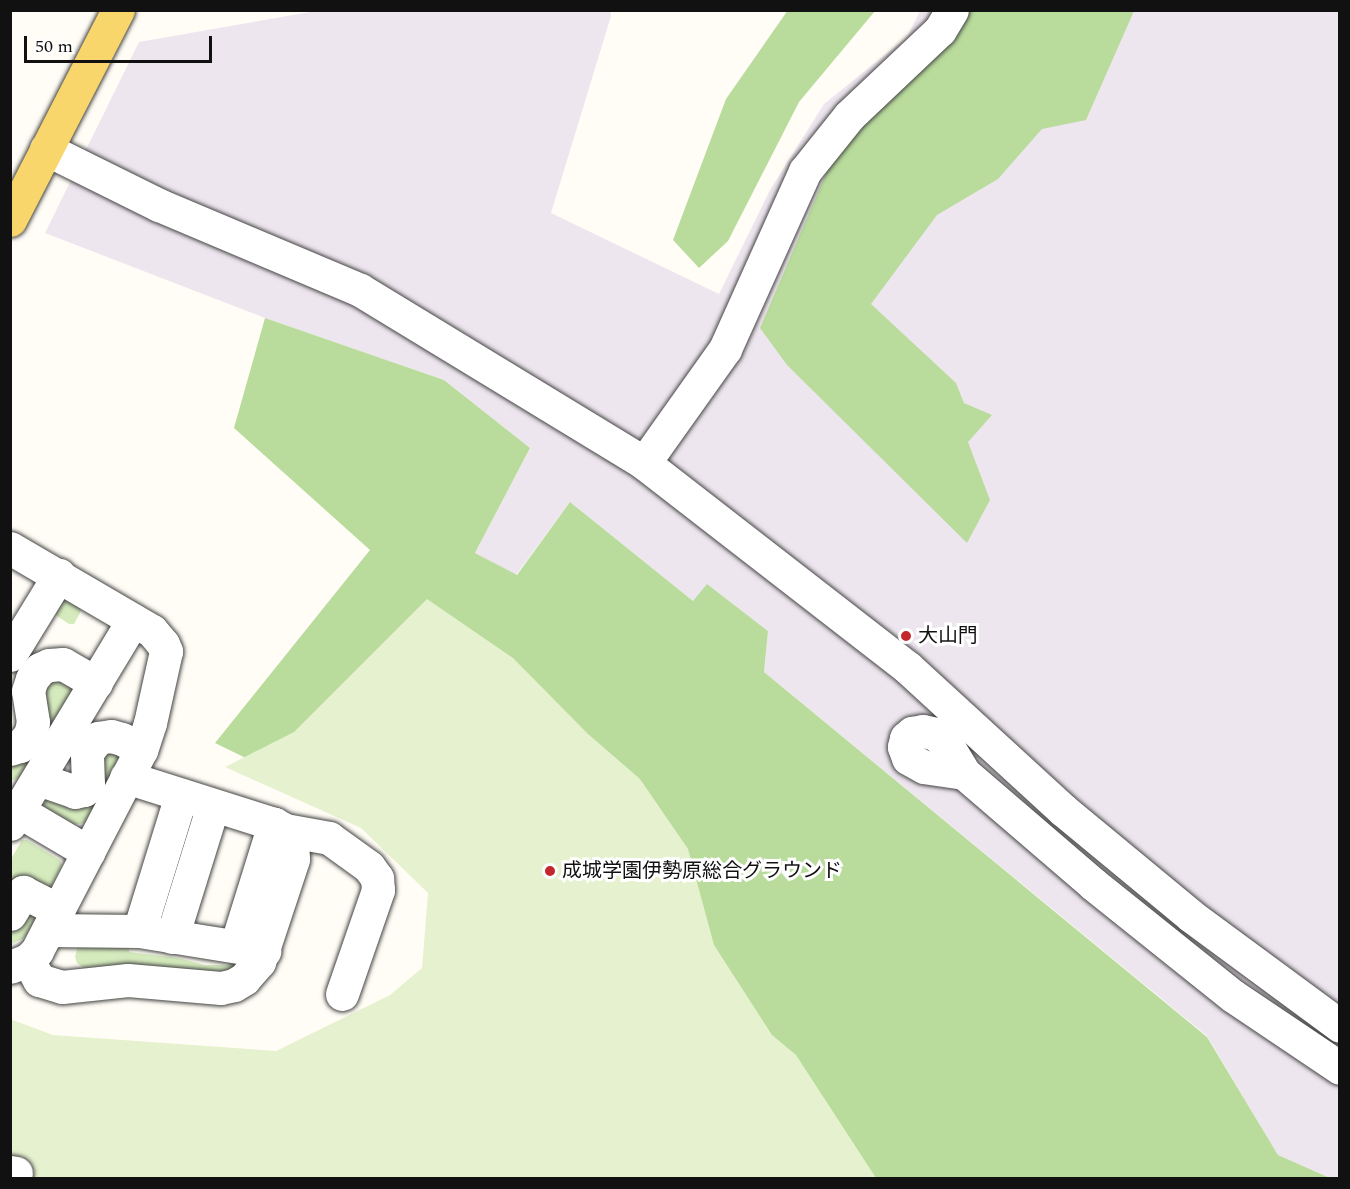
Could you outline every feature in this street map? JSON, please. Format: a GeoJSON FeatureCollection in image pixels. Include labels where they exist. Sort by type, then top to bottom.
{"type":"FeatureCollection","features":[{"type":"Feature","properties":{"kind":"main road"},"geometry":{"type":"LineString","coordinates":[[12,215],[118,10]]}},
{"type":"Feature","properties":{"kind":"street"},"geometry":{"type":"LineString","coordinates":[[644,463],[725,349],[805,171],[849,116],[940,30],[952,10]]}},
{"type":"Feature","properties":{"kind":"street"},"geometry":{"type":"LineString","coordinates":[[46,149],[159,205],[360,290],[644,463],[907,667],[1063,810],[1191,916],[1340,1026]]}},
{"type":"Feature","properties":{"kind":"street"},"geometry":{"type":"LineString","coordinates":[[10,548],[59,575],[159,637],[165,651],[150,723],[133,763],[37,951],[19,964],[39,980],[62,987],[128,980],[221,988],[234,985],[244,979],[250,949],[293,859],[292,841],[280,827]]}},
{"type":"Feature","properties":{"kind":"street"},"geometry":{"type":"LineString","coordinates":[[10,655],[59,575]]}},
{"type":"Feature","properties":{"kind":"street"},"geometry":{"type":"LineString","coordinates":[[88,852],[13,814],[38,779],[133,620]]}},
{"type":"Feature","properties":{"kind":"street"},"geometry":{"type":"LineString","coordinates":[[10,749],[20,746],[30,735],[33,722],[28,691],[32,679],[40,669],[63,663],[96,683]]}},
{"type":"Feature","properties":{"kind":"street"},"geometry":{"type":"LineString","coordinates":[[38,779],[75,792],[84,790],[88,784],[87,752],[98,738],[111,736],[122,739],[133,763],[181,795],[280,827],[329,838],[369,867],[377,878],[378,890],[342,994]]}},
{"type":"Feature","properties":{"kind":"street"},"geometry":{"type":"LineString","coordinates":[[964,773],[1093,884],[1233,996],[1340,1068]]}},
{"type":"Feature","properties":{"kind":"street"},"geometry":{"type":"LineString","coordinates":[[139,931],[181,795]]}},
{"type":"Feature","properties":{"kind":"street"},"geometry":{"type":"LineString","coordinates":[[172,937],[213,805]]}},
{"type":"Feature","properties":{"kind":"street"},"geometry":{"type":"LineString","coordinates":[[10,914],[23,892],[53,920],[250,949]]}},
{"type":"Feature","properties":{"kind":"shaded area"},"geometry":{"type":"Polygon","coordinates":[[[316,11],[610,11],[611,16],[551,213],[719,294],[770,190],[824,104],[907,37],[920,11],[1339,11],[1339,1178],[1330,1178],[1278,1155],[1207,1036],[764,672],[768,631],[708,585],[693,601],[570,502],[516,575],[475,553],[530,448],[444,380],[265,318],[45,233],[139,42],[316,11]]]}},
{"type":"Feature","properties":{"kind":"green space"},"geometry":{"type":"Polygon","coordinates":[[[788,10],[875,11],[799,102],[728,241],[699,268],[673,240],[726,99],[788,10]]]}},
{"type":"Feature","properties":{"kind":"green space"},"geometry":{"type":"Polygon","coordinates":[[[963,11],[1134,11],[1086,120],[1042,129],[998,179],[937,215],[871,304],[956,383],[964,403],[992,415],[968,442],[990,500],[967,543],[787,365],[760,328],[831,162],[963,11]]]}},
{"type":"Feature","properties":{"kind":"green space"},"geometry":{"type":"Polygon","coordinates":[[[265,318],[444,380],[530,448],[475,553],[517,575],[570,502],[693,601],[707,584],[768,631],[764,672],[1207,1037],[1278,1155],[1330,1178],[289,1178],[435,1041],[465,865],[215,743],[370,550],[234,428],[265,318]]]}},
{"type":"Feature","properties":{"kind":"green space"},"geometry":{"type":"Polygon","coordinates":[[[61,599],[80,608],[81,611],[74,624],[69,624],[54,614],[61,599]]]}},
{"type":"Feature","properties":{"kind":"green space","name":"成城学園伊勢原総合グラウンド"},"geometry":{"type":"Polygon","coordinates":[[[427,599],[513,658],[588,734],[640,779],[688,849],[714,945],[772,1035],[796,1055],[876,1178],[11,1178],[10,1019],[53,1035],[276,1051],[390,995],[422,968],[428,893],[361,828],[225,767],[294,732],[427,599]]]}},
{"type":"Feature","properties":{"kind":"green space"},"geometry":{"type":"Polygon","coordinates":[[[49,674],[77,684],[20,777],[11,781],[10,759],[49,674]]]}},
{"type":"Feature","properties":{"kind":"green space"},"geometry":{"type":"Polygon","coordinates":[[[98,751],[124,751],[85,823],[72,825],[45,807],[43,801],[48,793],[98,751]]]}},
{"type":"Feature","properties":{"kind":"green space"},"geometry":{"type":"Polygon","coordinates":[[[22,840],[27,840],[60,860],[62,865],[48,893],[11,903],[11,859],[22,840]]]}},
{"type":"Feature","properties":{"kind":"green space"},"geometry":{"type":"Polygon","coordinates":[[[25,902],[40,910],[32,930],[22,939],[11,944],[11,926],[25,902]]]}},
{"type":"Feature","properties":{"kind":"green space"},"geometry":{"type":"Polygon","coordinates":[[[129,938],[129,952],[178,958],[205,965],[228,965],[229,955],[239,955],[235,973],[84,968],[77,963],[75,957],[79,941],[129,938]]]}},
{"type":"Feature","properties":{"kind":"place","name":"大山門"},"geometry":{"type":"Point","coordinates":[906,636]}},
{"type":"Feature","properties":{"kind":"place","name":"成城学園伊勢原総合グラウンド"},"geometry":{"type":"Point","coordinates":[550,871]}}]}
